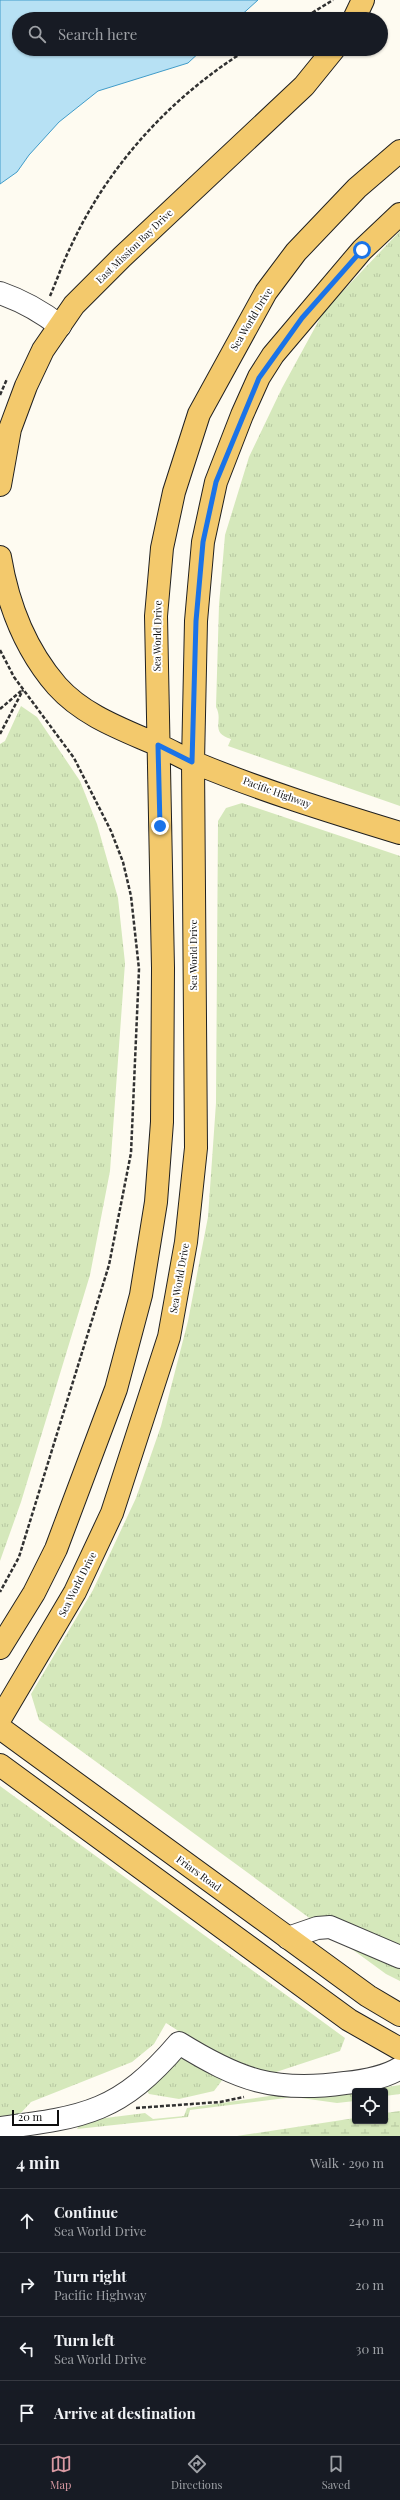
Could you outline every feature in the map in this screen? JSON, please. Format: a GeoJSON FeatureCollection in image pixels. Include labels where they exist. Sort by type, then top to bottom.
{"type":"FeatureCollection","features":[{"type":"Feature","properties":{"kind":"main road"},"geometry":{"type":"LineString","coordinates":[[358,12],[364,0]]}},
{"type":"Feature","properties":{"kind":"main road","name":"East Mission Bay Drive"},"geometry":{"type":"LineString","coordinates":[[0,485],[10,429],[23,392],[42,350],[74,305],[100,278],[304,86],[328,56]]}},
{"type":"Feature","properties":{"kind":"main road","name":"Sea World Drive"},"geometry":{"type":"LineString","coordinates":[[0,1648],[34,1593],[56,1549],[116,1390],[141,1294],[156,1202],[162,1122],[163,968],[156,616],[162,548],[174,492],[199,414],[266,292],[302,246],[357,188],[400,151]]}},
{"type":"Feature","properties":{"kind":"main road","name":"Sea World Drive"},"geometry":{"type":"LineString","coordinates":[[0,1719],[75,1592],[112,1513],[169,1337],[186,1242],[196,1148],[192,762],[196,621],[203,542],[219,475],[245,409],[259,378],[273,355],[362,250],[400,214]]}},
{"type":"Feature","properties":{"kind":"main road"},"geometry":{"type":"LineString","coordinates":[[0,557],[11,606],[21,632],[38,660],[57,686],[81,707],[114,727],[158,745]]}},
{"type":"Feature","properties":{"kind":"main road","name":"Pacific Highway"},"geometry":{"type":"LineString","coordinates":[[158,745],[192,762],[400,833]]}},
{"type":"Feature","properties":{"kind":"main road","name":"Friars Road"},"geometry":{"type":"LineString","coordinates":[[0,1728],[368,1996],[400,2016]]}},
{"type":"Feature","properties":{"kind":"main road"},"geometry":{"type":"LineString","coordinates":[[0,1765],[349,2020],[400,2049]]}},
{"type":"Feature","properties":{"kind":"street"},"geometry":{"type":"LineString","coordinates":[[0,293],[27,304],[60,326]]}},
{"type":"Feature","properties":{"kind":"street"},"geometry":{"type":"LineString","coordinates":[[288,1938],[317,1928],[330,1927],[400,1957]]}},
{"type":"Feature","properties":{"kind":"street"},"geometry":{"type":"LineString","coordinates":[[0,2128],[64,2119],[108,2104],[140,2083],[179,2043],[222,2068],[259,2083],[281,2086],[326,2086],[385,2075],[400,2068]]}},
{"type":"Feature","properties":{"kind":"path"},"geometry":{"type":"LineString","coordinates":[[313,12],[333,0]]}},
{"type":"Feature","properties":{"kind":"path"},"geometry":{"type":"LineString","coordinates":[[48,302],[72,245],[103,188],[130,152],[160,116],[219,67],[237,56]]}},
{"type":"Feature","properties":{"kind":"path"},"geometry":{"type":"LineString","coordinates":[[0,650],[23,690],[56,730],[74,758],[111,831],[123,862],[131,896],[139,969],[131,1153],[109,1265],[19,1557],[0,1592]]}},
{"type":"Feature","properties":{"kind":"path"},"geometry":{"type":"LineString","coordinates":[[0,709],[23,690]]}},
{"type":"Feature","properties":{"kind":"path"},"geometry":{"type":"LineString","coordinates":[[0,734],[23,690]]}},
{"type":"Feature","properties":{"kind":"path"},"geometry":{"type":"LineString","coordinates":[[108,2104],[134,2108],[220,2102],[244,2097],[259,2083]]}},
{"type":"Feature","properties":{"kind":"green space"},"geometry":{"type":"Polygon","coordinates":[[[400,231],[400,806],[228,746],[231,739],[220,733],[218,726],[219,717],[216,707],[219,605],[225,535],[249,457],[282,388],[324,311],[400,231]]]}},
{"type":"Feature","properties":{"kind":"green space"},"geometry":{"type":"Polygon","coordinates":[[[21,706],[37,717],[80,781],[97,824],[118,898],[125,963],[110,1171],[90,1275],[21,1502],[0,1561],[0,744],[5,741],[21,706]]]}},
{"type":"Feature","properties":{"kind":"green space"},"geometry":{"type":"Polygon","coordinates":[[[242,803],[400,856],[400,1981],[386,1974],[39,1720],[31,1694],[93,1590],[136,1498],[161,1426],[188,1321],[208,1217],[216,1103],[218,821],[226,808],[242,803]]]}},
{"type":"Feature","properties":{"kind":"green space"},"geometry":{"type":"Polygon","coordinates":[[[0,1786],[345,2038],[340,2051],[267,2075],[210,2051],[166,2023],[154,2044],[132,2062],[31,2102],[19,2115],[0,2116],[0,1786]]]}},
{"type":"Feature","properties":{"kind":"green space"},"geometry":{"type":"Polygon","coordinates":[[[179,2055],[223,2079],[214,2091],[179,2099],[149,2094],[146,2090],[179,2055]]]}},
{"type":"Feature","properties":{"kind":"green space"},"geometry":{"type":"Polygon","coordinates":[[[400,2085],[400,2094],[388,2096],[388,2088],[381,2088],[400,2085]]]}},
{"type":"Feature","properties":{"kind":"green space"},"geometry":{"type":"Polygon","coordinates":[[[352,2092],[352,2101],[337,2103],[294,2097],[190,2110],[188,2117],[77,2129],[82,2121],[145,2113],[153,2119],[184,2116],[187,2108],[290,2093],[352,2092]]]}},
{"type":"Feature","properties":{"kind":"green space"},"geometry":{"type":"Polygon","coordinates":[[[400,2111],[400,2136],[237,2136],[352,2118],[352,2124],[388,2124],[388,2113],[400,2111]]]}},
{"type":"Feature","properties":{"kind":"water"},"geometry":{"type":"Polygon","coordinates":[[[0,0],[258,0],[245,12],[12,12],[12,56],[196,56],[188,63],[98,91],[59,122],[29,155],[17,172],[0,184],[0,0]]]}},
{"type":"Feature","properties":{"kind":"route"},"geometry":{"type":"LineString","coordinates":[[160,826],[158,745],[192,762],[196,621],[203,542],[216,482],[242,415],[259,378],[273,355],[334,280],[362,250]]}}]}
